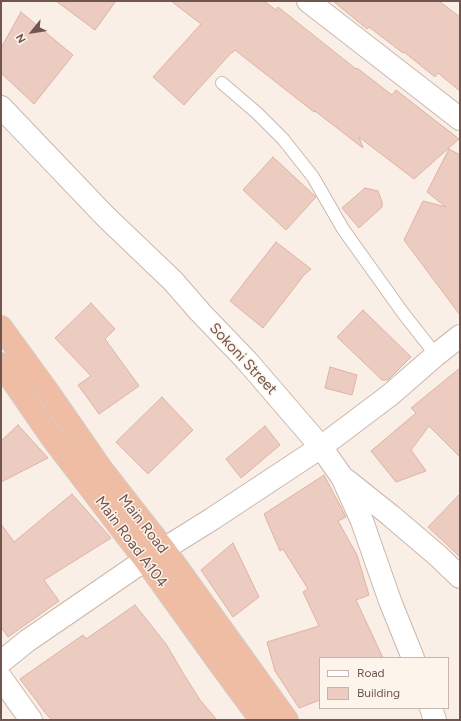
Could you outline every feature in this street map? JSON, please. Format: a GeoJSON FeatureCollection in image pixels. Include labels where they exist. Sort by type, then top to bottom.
{"type":"FeatureCollection","features":[{"type":"Feature","properties":{"kind":"highway","name":"Main Road"},"geometry":{"type":"LineString","coordinates":[[1,327],[103,471],[164,549],[287,720]]}},
{"type":"Feature","properties":{"kind":"highway","name":"Main Road A104"},"geometry":{"type":"LineString","coordinates":[[1,364],[52,438],[145,560],[261,720]]}},
{"type":"Feature","properties":{"kind":"street"},"geometry":{"type":"LineString","coordinates":[[308,1],[460,119]]}},
{"type":"Feature","properties":{"kind":"street","name":"Sokoni Street"},"geometry":{"type":"LineString","coordinates":[[1,107],[106,217],[173,281],[200,312],[247,361],[321,447],[342,477],[362,521],[390,600],[413,657]]}},
{"type":"Feature","properties":{"kind":"street"},"geometry":{"type":"LineString","coordinates":[[164,549],[321,447],[390,395],[460,336]]}},
{"type":"Feature","properties":{"kind":"street"},"geometry":{"type":"LineString","coordinates":[[342,477],[438,555],[460,578]]}},
{"type":"Feature","properties":{"kind":"street"},"geometry":{"type":"LineString","coordinates":[[1,662],[27,641],[145,560]]}},
{"type":"Feature","properties":{"kind":"street"},"geometry":{"type":"LineString","coordinates":[[1,678],[31,720]]}},
{"type":"Feature","properties":{"kind":"street"},"geometry":{"type":"LineString","coordinates":[[431,709],[435,720]]}},
{"type":"Feature","properties":{"kind":"lane"},"geometry":{"type":"LineString","coordinates":[[222,83],[257,113],[283,139],[313,177],[343,229],[403,313],[436,355]]}},
{"type":"Feature","properties":{"kind":"building"},"geometry":{"type":"Polygon","coordinates":[[[56,1],[116,1],[95,30],[56,1]]]}},
{"type":"Feature","properties":{"kind":"building"},"geometry":{"type":"Polygon","coordinates":[[[171,1],[264,1],[276,10],[278,7],[356,69],[357,68],[392,95],[396,90],[459,139],[414,179],[359,137],[363,148],[315,111],[314,112],[235,50],[184,105],[153,77],[201,24],[171,1]]]}},
{"type":"Feature","properties":{"kind":"building"},"geometry":{"type":"Polygon","coordinates":[[[333,1],[439,1],[460,17],[460,91],[438,73],[435,77],[404,52],[403,53],[369,27],[367,29],[333,1]]]}},
{"type":"Feature","properties":{"kind":"building"},"geometry":{"type":"Polygon","coordinates":[[[21,12],[73,55],[34,104],[1,73],[1,48],[21,12]]]}},
{"type":"Feature","properties":{"kind":"building"},"geometry":{"type":"Polygon","coordinates":[[[449,149],[460,155],[460,315],[404,240],[423,201],[446,207],[427,192],[449,149]]]}},
{"type":"Feature","properties":{"kind":"building"},"geometry":{"type":"Polygon","coordinates":[[[273,157],[316,197],[286,230],[243,190],[273,157]]]}},
{"type":"Feature","properties":{"kind":"building"},"geometry":{"type":"Polygon","coordinates":[[[365,188],[378,191],[382,202],[382,207],[359,228],[342,208],[365,188]]]}},
{"type":"Feature","properties":{"kind":"building"},"geometry":{"type":"Polygon","coordinates":[[[276,242],[311,269],[304,275],[263,328],[230,301],[276,242]]]}},
{"type":"Feature","properties":{"kind":"building"},"geometry":{"type":"Polygon","coordinates":[[[91,303],[115,329],[105,339],[139,386],[99,414],[78,385],[91,376],[55,338],[91,303]]]}},
{"type":"Feature","properties":{"kind":"building"},"geometry":{"type":"Polygon","coordinates":[[[363,310],[411,357],[388,380],[382,380],[337,337],[363,310]]]}},
{"type":"Feature","properties":{"kind":"building"},"geometry":{"type":"Polygon","coordinates":[[[330,367],[357,375],[352,395],[325,388],[330,367]]]}},
{"type":"Feature","properties":{"kind":"building"},"geometry":{"type":"Polygon","coordinates":[[[460,368],[460,457],[429,426],[411,450],[426,471],[396,482],[371,451],[416,413],[411,408],[460,368]]]}},
{"type":"Feature","properties":{"kind":"building"},"geometry":{"type":"Polygon","coordinates":[[[162,397],[193,430],[148,474],[116,442],[162,397]]]}},
{"type":"Feature","properties":{"kind":"building"},"geometry":{"type":"Polygon","coordinates":[[[18,425],[48,458],[1,482],[1,441],[18,425]]]}},
{"type":"Feature","properties":{"kind":"building"},"geometry":{"type":"Polygon","coordinates":[[[265,426],[280,445],[241,478],[226,459],[265,426]]]}},
{"type":"Feature","properties":{"kind":"building"},"geometry":{"type":"Polygon","coordinates":[[[324,475],[346,517],[338,521],[357,555],[369,595],[356,600],[383,657],[319,657],[319,700],[299,708],[275,671],[267,642],[319,626],[303,592],[308,589],[283,549],[280,551],[264,514],[324,475]]]}},
{"type":"Feature","properties":{"kind":"building"},"geometry":{"type":"Polygon","coordinates":[[[72,494],[111,538],[44,580],[59,601],[8,637],[1,627],[1,524],[14,542],[72,494]]]}},
{"type":"Feature","properties":{"kind":"building"},"geometry":{"type":"Polygon","coordinates":[[[460,494],[460,557],[428,527],[460,494]]]}},
{"type":"Feature","properties":{"kind":"building"},"geometry":{"type":"Polygon","coordinates":[[[233,543],[259,597],[233,617],[201,570],[233,543]]]}},
{"type":"Feature","properties":{"kind":"building"},"geometry":{"type":"Polygon","coordinates":[[[135,605],[166,644],[200,700],[217,720],[52,720],[20,679],[83,635],[86,639],[135,605]]]}}]}
